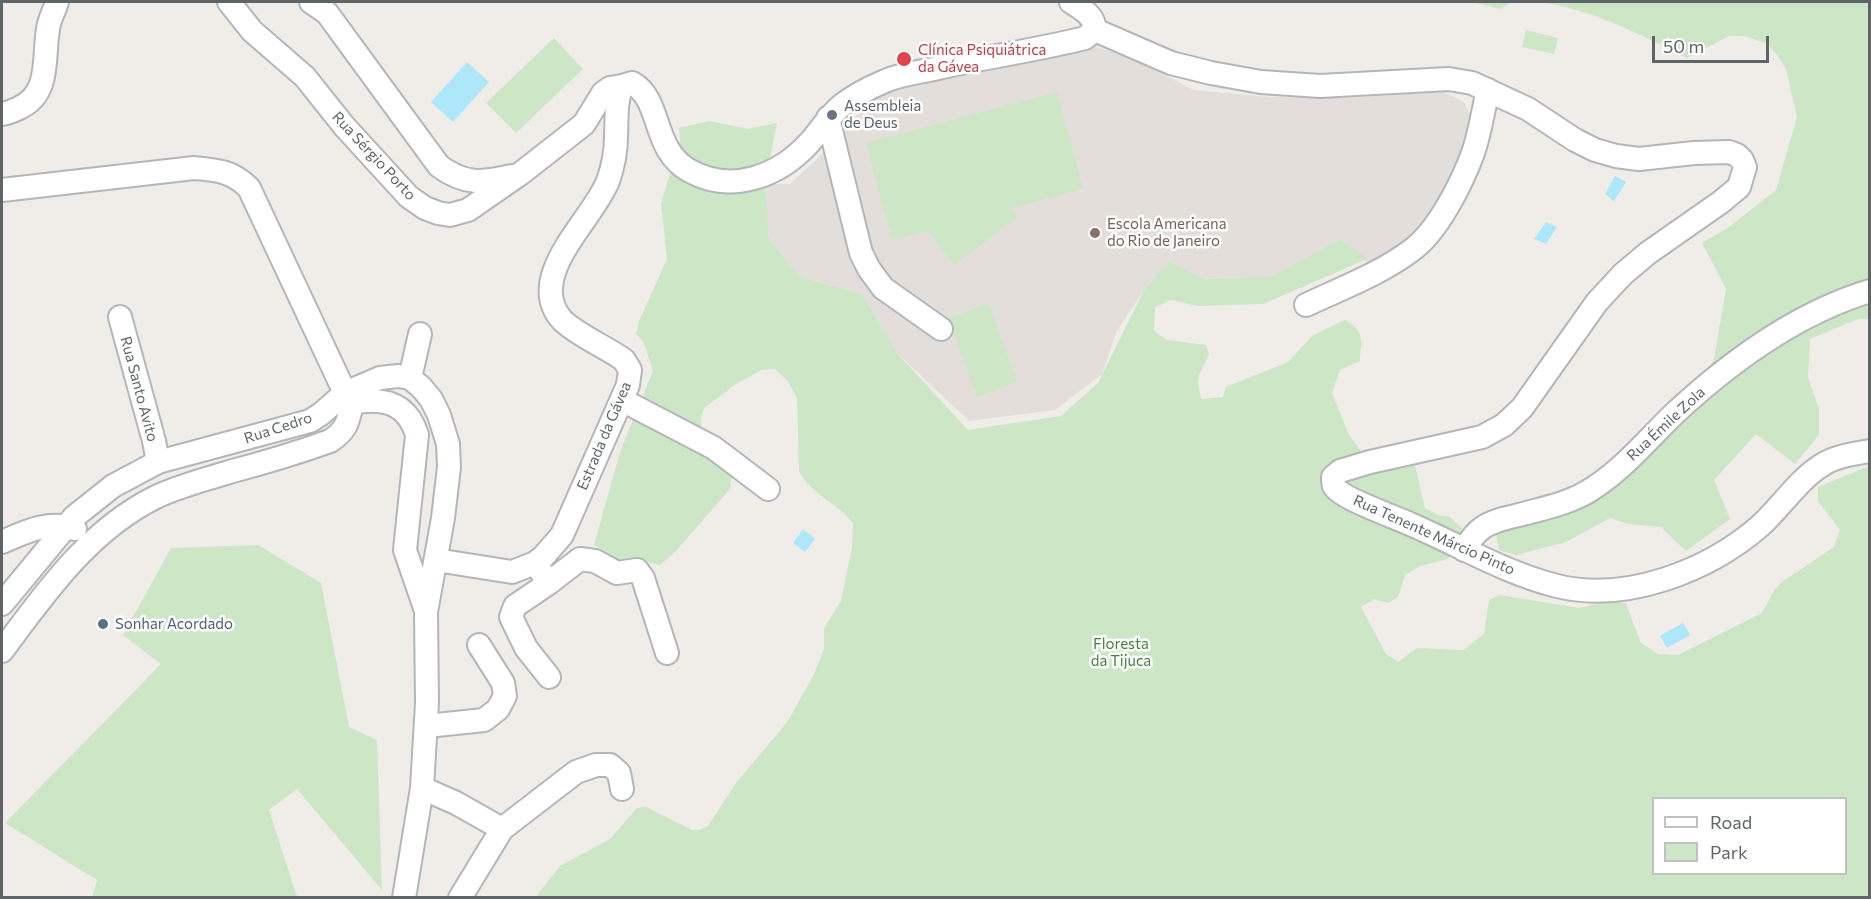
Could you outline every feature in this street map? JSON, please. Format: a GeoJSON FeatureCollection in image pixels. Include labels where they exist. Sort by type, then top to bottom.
{"type":"FeatureCollection","features":[{"type":"Feature","properties":{"kind":"street"},"geometry":{"type":"LineString","coordinates":[[2,114],[27,105],[39,90],[45,72],[49,23],[57,2]]}},
{"type":"Feature","properties":{"kind":"street","name":"Rua Sérgio Porto"},"geometry":{"type":"LineString","coordinates":[[230,2],[252,31],[305,77],[344,126],[409,197],[425,208],[438,213],[450,215],[468,210],[520,174],[584,124],[603,93],[610,88],[622,86]]}},
{"type":"Feature","properties":{"kind":"street"},"geometry":{"type":"LineString","coordinates":[[1071,2],[1089,14],[1095,30]]}},
{"type":"Feature","properties":{"kind":"street"},"geometry":{"type":"LineString","coordinates":[[320,5],[439,166],[453,177],[471,181],[491,181],[520,174]]}},
{"type":"Feature","properties":{"kind":"street"},"geometry":{"type":"LineString","coordinates":[[1095,30],[1171,63],[1261,82],[1320,86],[1449,79],[1472,83],[1488,90],[1473,153],[1445,211],[1432,231],[1415,249],[1386,268],[1306,305]]}},
{"type":"Feature","properties":{"kind":"street"},"geometry":{"type":"LineString","coordinates":[[622,86],[632,83],[644,93],[661,137],[675,160],[690,171],[706,178],[737,183],[760,177],[783,165],[804,148],[828,118],[843,104],[886,80],[1085,38],[1095,30]]}},
{"type":"Feature","properties":{"kind":"street","name":"Estrada da Gávea"},"geometry":{"type":"LineString","coordinates":[[536,563],[562,534],[628,385],[630,370],[624,360],[564,321],[554,308],[550,295],[555,270],[582,222],[598,202],[614,165],[618,99],[622,86]]}},
{"type":"Feature","properties":{"kind":"street","name":"Rua Tenente Márcio Pinto"},"geometry":{"type":"LineString","coordinates":[[1488,90],[1528,109],[1575,140],[1595,150],[1616,156],[1639,159],[1716,152],[1737,155],[1745,167],[1739,187],[1623,274],[1597,302],[1522,408],[1504,425],[1482,437],[1340,471],[1333,477],[1333,485],[1339,492],[1464,550],[1529,577],[1558,586],[1614,590],[1640,586],[1683,572],[1724,551],[1748,536],[1770,518],[1808,476],[1822,465],[1869,451]]}},
{"type":"Feature","properties":{"kind":"street"},"geometry":{"type":"LineString","coordinates":[[828,118],[861,253],[869,269],[883,288],[941,329]]}},
{"type":"Feature","properties":{"kind":"street"},"geometry":{"type":"LineString","coordinates":[[2,190],[194,168],[219,170],[239,178],[249,188],[349,398],[386,401],[406,413],[413,422],[417,435],[405,550],[426,612]]}},
{"type":"Feature","properties":{"kind":"street","name":"Rua Émile Zola"},"geometry":{"type":"LineString","coordinates":[[1464,550],[1472,537],[1482,528],[1500,520],[1570,502],[1596,487],[1676,412],[1736,363],[1796,322],[1869,291]]}},
{"type":"Feature","properties":{"kind":"street","name":"Rua Santo Avito"},"geometry":{"type":"LineString","coordinates":[[120,317],[161,463]]}},
{"type":"Feature","properties":{"kind":"street"},"geometry":{"type":"LineString","coordinates":[[404,897],[422,788],[427,726],[426,612],[436,560],[448,467],[448,444],[439,415],[422,387],[410,378],[420,334]]}},
{"type":"Feature","properties":{"kind":"street","name":"Rua Cedro"},"geometry":{"type":"LineString","coordinates":[[2,603],[66,526],[87,505],[113,486],[161,463],[310,421],[380,378],[398,376],[410,378]]}},
{"type":"Feature","properties":{"kind":"street","name":"Rua Cedro"},"geometry":{"type":"LineString","coordinates":[[2,651],[55,580],[107,529],[155,498],[181,486],[330,441],[348,424],[349,398]]}},
{"type":"Feature","properties":{"kind":"street"},"geometry":{"type":"LineString","coordinates":[[622,400],[714,448],[768,489]]}},
{"type":"Feature","properties":{"kind":"street"},"geometry":{"type":"LineString","coordinates":[[155,498],[159,491],[156,475],[161,463],[171,467],[172,475],[181,486]]}},
{"type":"Feature","properties":{"kind":"street"},"geometry":{"type":"LineString","coordinates":[[87,505],[86,514],[89,520],[107,529]]}},
{"type":"Feature","properties":{"kind":"street"},"geometry":{"type":"LineString","coordinates":[[2,542],[27,531],[49,526],[66,526],[86,535],[88,547]]}},
{"type":"Feature","properties":{"kind":"street"},"geometry":{"type":"LineString","coordinates":[[562,534],[577,560]]}},
{"type":"Feature","properties":{"kind":"street"},"geometry":{"type":"LineString","coordinates":[[549,677],[526,648],[511,617],[515,606],[577,560],[585,558],[617,573],[631,570],[640,572],[667,653]]}},
{"type":"Feature","properties":{"kind":"street"},"geometry":{"type":"LineString","coordinates":[[436,560],[512,572],[536,563],[549,583]]}},
{"type":"Feature","properties":{"kind":"street"},"geometry":{"type":"LineString","coordinates":[[427,726],[483,720],[498,709],[505,696],[502,683],[479,645]]}},
{"type":"Feature","properties":{"kind":"street"},"geometry":{"type":"LineString","coordinates":[[460,897],[502,829],[576,772],[596,765],[610,765],[619,774],[622,789]]}},
{"type":"Feature","properties":{"kind":"street"},"geometry":{"type":"LineString","coordinates":[[422,788],[456,803],[502,829]]}},
{"type":"Feature","properties":{"kind":"shaded area","name":"Escola Americana do Rio de Janeiro"},"geometry":{"type":"Polygon","coordinates":[[[1091,46],[1127,56],[1194,90],[1270,97],[1348,98],[1444,92],[1464,102],[1476,128],[1429,228],[1371,266],[1340,239],[1272,276],[1205,279],[1169,261],[1144,290],[1117,331],[1102,374],[1055,410],[969,421],[897,353],[862,294],[800,277],[769,239],[765,184],[790,184],[834,143],[868,101],[912,83],[1091,46]]]}},
{"type":"Feature","properties":{"kind":"green space"},"geometry":{"type":"Polygon","coordinates":[[[1472,2],[1511,2],[1501,9],[1472,2]]]}},
{"type":"Feature","properties":{"kind":"green space"},"geometry":{"type":"Polygon","coordinates":[[[1540,2],[1869,2],[1869,319],[1858,319],[1810,339],[1808,377],[1819,409],[1819,435],[1795,464],[1756,434],[1714,480],[1730,519],[1686,551],[1661,527],[1628,524],[1610,518],[1566,542],[1516,555],[1499,550],[1496,535],[1516,523],[1615,486],[1681,420],[1714,359],[1726,289],[1702,243],[1729,227],[1776,190],[1797,117],[1786,69],[1766,43],[1744,36],[1729,36],[1687,58],[1598,17],[1540,2]]]}},
{"type":"Feature","properties":{"kind":"green space"},"geometry":{"type":"Polygon","coordinates":[[[1526,30],[1558,38],[1554,54],[1522,47],[1526,30]]]}},
{"type":"Feature","properties":{"kind":"green space"},"geometry":{"type":"Polygon","coordinates":[[[554,38],[583,69],[516,133],[486,103],[554,38]]]}},
{"type":"Feature","properties":{"kind":"green space"},"geometry":{"type":"Polygon","coordinates":[[[1057,92],[1083,189],[1011,208],[1017,217],[954,265],[928,231],[892,240],[866,143],[1057,92]]]}},
{"type":"Feature","properties":{"kind":"green space","name":"Floresta da Tijuca"},"geometry":{"type":"Polygon","coordinates":[[[709,121],[748,129],[777,123],[765,184],[769,239],[800,277],[862,294],[897,353],[968,430],[1061,416],[1098,383],[1144,290],[1169,261],[1205,279],[1272,276],[1340,239],[1367,259],[1263,304],[1198,306],[1171,300],[1155,307],[1154,331],[1167,340],[1206,345],[1209,354],[1198,381],[1202,399],[1223,397],[1226,387],[1288,362],[1313,335],[1345,320],[1352,324],[1359,333],[1361,337],[1360,361],[1340,370],[1332,393],[1349,435],[1364,455],[1415,465],[1425,508],[1438,515],[1450,517],[1462,528],[1461,540],[1448,559],[1420,566],[1405,575],[1398,597],[1388,603],[1374,599],[1361,607],[1386,654],[1398,662],[1417,648],[1463,650],[1484,634],[1489,600],[1499,595],[1579,608],[1614,600],[1626,604],[1641,643],[1658,654],[1678,655],[1762,613],[1775,589],[1782,582],[1834,547],[1840,530],[1818,501],[1818,487],[1869,466],[1869,897],[535,898],[560,866],[610,839],[637,808],[646,807],[692,830],[708,826],[736,783],[788,721],[813,676],[824,649],[824,628],[841,601],[852,547],[853,523],[810,486],[799,471],[797,398],[788,381],[775,369],[762,370],[736,384],[704,408],[701,418],[702,433],[732,473],[730,489],[675,552],[660,565],[634,559],[619,560],[594,545],[620,452],[653,371],[644,343],[636,334],[639,321],[667,259],[661,204],[680,140],[679,128],[709,121]]]}},
{"type":"Feature","properties":{"kind":"green space"},"geometry":{"type":"Polygon","coordinates":[[[989,303],[1017,382],[977,397],[949,318],[989,303]]]}},
{"type":"Feature","properties":{"kind":"green space"},"geometry":{"type":"Polygon","coordinates":[[[258,545],[321,583],[349,727],[377,740],[382,890],[297,789],[269,810],[297,897],[92,897],[97,880],[5,823],[161,664],[123,635],[171,548],[258,545]]]}},
{"type":"Feature","properties":{"kind":"water"},"geometry":{"type":"Polygon","coordinates":[[[467,62],[489,82],[453,122],[431,102],[467,62]]]}},
{"type":"Feature","properties":{"kind":"water"},"geometry":{"type":"Polygon","coordinates":[[[1615,176],[1626,182],[1614,201],[1605,194],[1615,176]]]}},
{"type":"Feature","properties":{"kind":"water"},"geometry":{"type":"Polygon","coordinates":[[[1546,222],[1557,227],[1546,244],[1534,239],[1546,222]]]}},
{"type":"Feature","properties":{"kind":"water"},"geometry":{"type":"Polygon","coordinates":[[[803,529],[815,539],[805,552],[793,543],[803,529]]]}},
{"type":"Feature","properties":{"kind":"water"},"geometry":{"type":"Polygon","coordinates":[[[1683,623],[1690,635],[1667,648],[1660,636],[1683,623]]]}},
{"type":"Feature","properties":{"kind":"place","name":"Clínica Psiquiátrica da Gávea"},"geometry":{"type":"Point","coordinates":[904,59]}},
{"type":"Feature","properties":{"kind":"place","name":"Assembleia de Deus"},"geometry":{"type":"Point","coordinates":[832,115]}},
{"type":"Feature","properties":{"kind":"place","name":"Escola Americana do Rio de Janeiro"},"geometry":{"type":"Point","coordinates":[1095,233]}},
{"type":"Feature","properties":{"kind":"place","name":"Sonhar Acordado"},"geometry":{"type":"Point","coordinates":[103,624]}}]}
